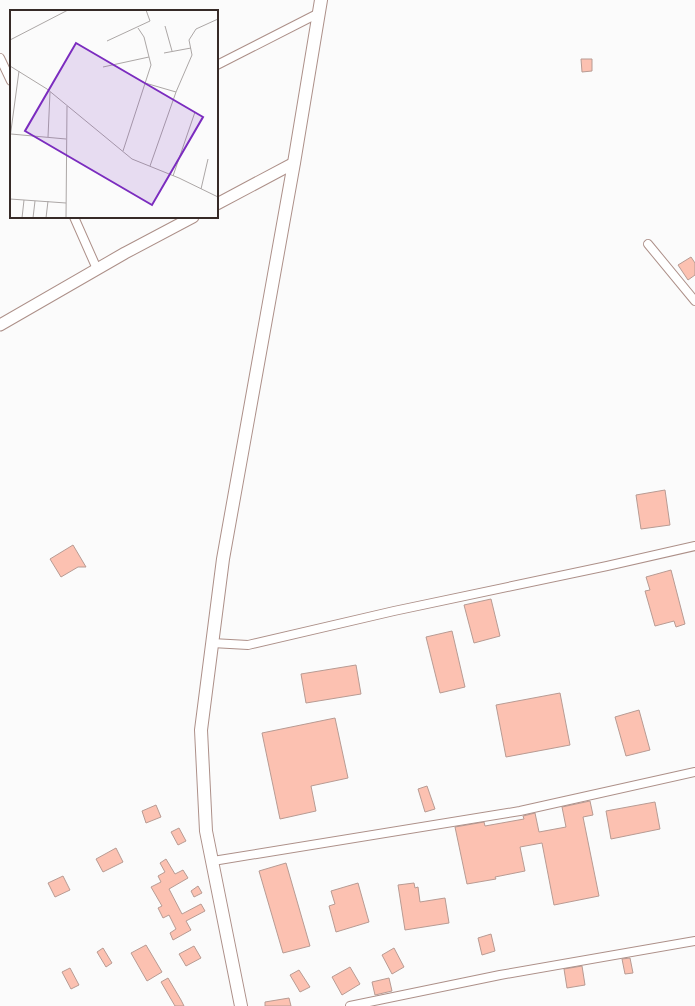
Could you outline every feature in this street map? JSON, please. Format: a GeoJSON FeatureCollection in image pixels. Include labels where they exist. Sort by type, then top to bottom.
{"type":"FeatureCollection","features":[{"type":"Feature","properties":{"kind":"main road"},"geometry":{"type":"LineString","coordinates":[[241,1006],[206,831],[201,730],[223,559],[294,163],[321,0]]}},
{"type":"Feature","properties":{"kind":"street"},"geometry":{"type":"LineString","coordinates":[[218,64],[319,13]]}},
{"type":"Feature","properties":{"kind":"street"},"geometry":{"type":"LineString","coordinates":[[0,58],[10,79]]}},
{"type":"Feature","properties":{"kind":"street"},"geometry":{"type":"LineString","coordinates":[[218,203],[294,163]]}},
{"type":"Feature","properties":{"kind":"street"},"geometry":{"type":"LineString","coordinates":[[74,218],[97,269]]}},
{"type":"Feature","properties":{"kind":"street"},"geometry":{"type":"LineString","coordinates":[[0,325],[97,269],[191,218]]}},
{"type":"Feature","properties":{"kind":"street"},"geometry":{"type":"LineString","coordinates":[[648,244],[695,301]]}},
{"type":"Feature","properties":{"kind":"street"},"geometry":{"type":"LineString","coordinates":[[212,643],[248,645],[695,546]]}},
{"type":"Feature","properties":{"kind":"street"},"geometry":{"type":"LineString","coordinates":[[213,861],[520,811],[695,772]]}},
{"type":"Feature","properties":{"kind":"street"},"geometry":{"type":"LineString","coordinates":[[350,1006],[500,975],[695,941]]}},
{"type":"Feature","properties":{"kind":"building"},"geometry":{"type":"Polygon","coordinates":[[[581,59],[592,59],[592,71],[582,72],[581,59]]]}},
{"type":"Feature","properties":{"kind":"building"},"geometry":{"type":"Polygon","coordinates":[[[691,257],[695,263],[695,275],[688,280],[678,265],[691,257]]]}},
{"type":"Feature","properties":{"kind":"building"},"geometry":{"type":"Polygon","coordinates":[[[665,490],[670,525],[641,529],[636,495],[665,490]]]}},
{"type":"Feature","properties":{"kind":"building"},"geometry":{"type":"Polygon","coordinates":[[[73,545],[86,567],[78,567],[61,577],[50,559],[73,545]]]}},
{"type":"Feature","properties":{"kind":"building"},"geometry":{"type":"Polygon","coordinates":[[[671,570],[685,624],[676,627],[674,621],[655,626],[645,591],[650,590],[646,577],[671,570]]]}},
{"type":"Feature","properties":{"kind":"building"},"geometry":{"type":"Polygon","coordinates":[[[491,599],[500,636],[474,643],[464,605],[491,599]]]}},
{"type":"Feature","properties":{"kind":"building"},"geometry":{"type":"Polygon","coordinates":[[[452,631],[465,687],[440,693],[426,637],[452,631]]]}},
{"type":"Feature","properties":{"kind":"building"},"geometry":{"type":"Polygon","coordinates":[[[356,665],[361,694],[306,703],[301,674],[356,665]]]}},
{"type":"Feature","properties":{"kind":"building"},"geometry":{"type":"Polygon","coordinates":[[[560,693],[570,745],[506,757],[496,705],[560,693]]]}},
{"type":"Feature","properties":{"kind":"building"},"geometry":{"type":"Polygon","coordinates":[[[639,710],[650,750],[626,756],[615,717],[639,710]]]}},
{"type":"Feature","properties":{"kind":"building"},"geometry":{"type":"Polygon","coordinates":[[[335,718],[348,778],[311,786],[316,811],[280,819],[262,733],[335,718]]]}},
{"type":"Feature","properties":{"kind":"building"},"geometry":{"type":"Polygon","coordinates":[[[427,786],[435,809],[425,812],[418,789],[427,786]]]}},
{"type":"Feature","properties":{"kind":"building"},"geometry":{"type":"Polygon","coordinates":[[[590,801],[593,815],[583,817],[599,896],[554,905],[542,843],[520,847],[525,871],[495,877],[496,879],[467,884],[455,827],[484,822],[485,826],[524,819],[523,816],[535,813],[539,832],[566,827],[562,807],[590,801]]]}},
{"type":"Feature","properties":{"kind":"building"},"geometry":{"type":"Polygon","coordinates":[[[655,802],[660,829],[611,839],[606,811],[655,802]]]}},
{"type":"Feature","properties":{"kind":"building"},"geometry":{"type":"Polygon","coordinates":[[[156,805],[161,817],[146,823],[142,811],[156,805]]]}},
{"type":"Feature","properties":{"kind":"building"},"geometry":{"type":"Polygon","coordinates":[[[179,828],[186,841],[178,845],[171,832],[179,828]]]}},
{"type":"Feature","properties":{"kind":"building"},"geometry":{"type":"Polygon","coordinates":[[[116,848],[123,862],[103,872],[96,859],[116,848]]]}},
{"type":"Feature","properties":{"kind":"building"},"geometry":{"type":"Polygon","coordinates":[[[166,859],[175,874],[183,870],[188,878],[169,889],[182,914],[201,904],[205,911],[186,921],[191,930],[173,940],[170,933],[176,929],[169,915],[163,918],[158,908],[162,906],[151,887],[161,882],[158,876],[165,872],[160,863],[166,859]]]}},
{"type":"Feature","properties":{"kind":"building"},"geometry":{"type":"Polygon","coordinates":[[[286,863],[310,946],[283,953],[259,871],[286,863]]]}},
{"type":"Feature","properties":{"kind":"building"},"geometry":{"type":"Polygon","coordinates":[[[63,876],[70,890],[55,897],[48,883],[63,876]]]}},
{"type":"Feature","properties":{"kind":"building"},"geometry":{"type":"Polygon","coordinates":[[[358,883],[369,922],[336,932],[329,906],[335,904],[331,891],[358,883]]]}},
{"type":"Feature","properties":{"kind":"building"},"geometry":{"type":"Polygon","coordinates":[[[414,883],[415,888],[418,887],[420,902],[445,898],[449,923],[405,930],[398,885],[414,883]]]}},
{"type":"Feature","properties":{"kind":"building"},"geometry":{"type":"Polygon","coordinates":[[[198,886],[202,893],[194,897],[191,891],[198,886]]]}},
{"type":"Feature","properties":{"kind":"building"},"geometry":{"type":"Polygon","coordinates":[[[491,934],[495,951],[482,955],[478,938],[491,934]]]}},
{"type":"Feature","properties":{"kind":"building"},"geometry":{"type":"Polygon","coordinates":[[[146,945],[162,972],[147,981],[131,953],[146,945]]]}},
{"type":"Feature","properties":{"kind":"building"},"geometry":{"type":"Polygon","coordinates":[[[194,946],[201,958],[186,966],[179,954],[194,946]]]}},
{"type":"Feature","properties":{"kind":"building"},"geometry":{"type":"Polygon","coordinates":[[[103,948],[112,963],[106,967],[97,952],[103,948]]]}},
{"type":"Feature","properties":{"kind":"building"},"geometry":{"type":"Polygon","coordinates":[[[394,948],[404,967],[392,974],[382,955],[394,948]]]}},
{"type":"Feature","properties":{"kind":"building"},"geometry":{"type":"Polygon","coordinates":[[[630,958],[633,973],[625,974],[622,959],[630,958]]]}},
{"type":"Feature","properties":{"kind":"building"},"geometry":{"type":"Polygon","coordinates":[[[582,966],[585,985],[567,988],[564,969],[582,966]]]}},
{"type":"Feature","properties":{"kind":"building"},"geometry":{"type":"Polygon","coordinates":[[[350,967],[360,984],[342,995],[332,977],[350,967]]]}},
{"type":"Feature","properties":{"kind":"building"},"geometry":{"type":"Polygon","coordinates":[[[70,968],[79,985],[71,989],[62,972],[70,968]]]}},
{"type":"Feature","properties":{"kind":"building"},"geometry":{"type":"Polygon","coordinates":[[[299,970],[310,987],[300,992],[290,975],[299,970]]]}},
{"type":"Feature","properties":{"kind":"building"},"geometry":{"type":"Polygon","coordinates":[[[168,978],[184,1006],[175,1006],[161,982],[168,978]]]}},
{"type":"Feature","properties":{"kind":"building"},"geometry":{"type":"Polygon","coordinates":[[[389,978],[392,991],[375,995],[372,982],[389,978]]]}},
{"type":"Feature","properties":{"kind":"building"},"geometry":{"type":"Polygon","coordinates":[[[289,998],[291,1006],[265,1006],[265,1002],[289,998]]]}}]}
